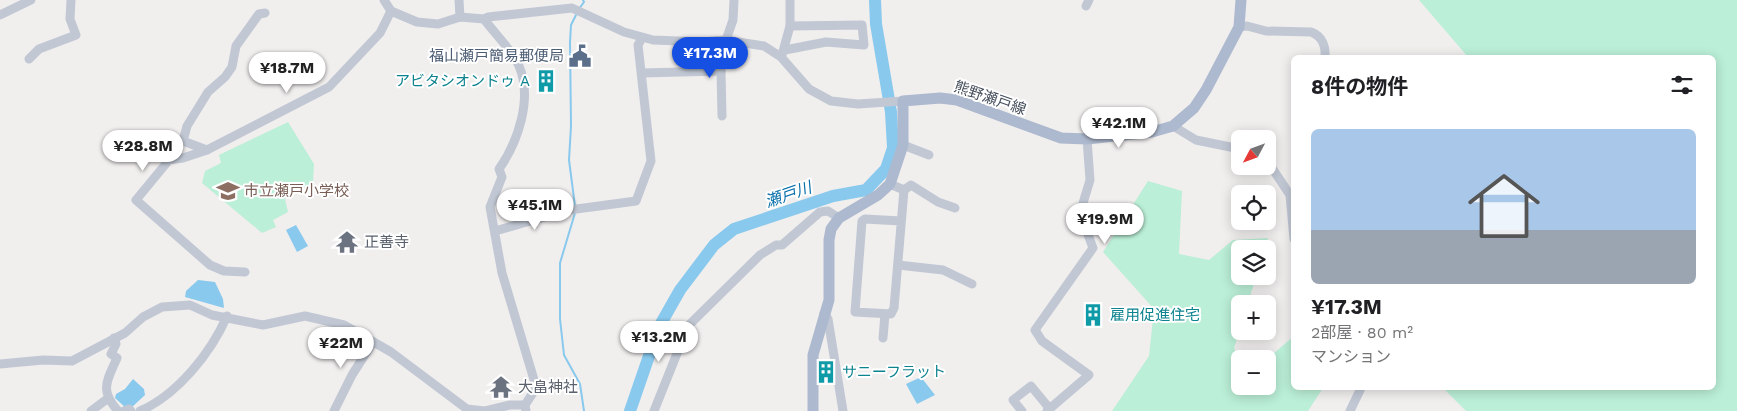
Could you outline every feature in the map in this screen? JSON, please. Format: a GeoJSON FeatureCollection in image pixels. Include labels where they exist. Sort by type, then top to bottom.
{"type":"FeatureCollection","features":[{"type":"Feature","properties":{"kind":"main road","name":"熊野瀬戸線"},"geometry":{"type":"LineString","coordinates":[[900,101],[940,98],[957,100],[1061,138],[1087,139],[1152,132],[1173,126],[1194,108],[1239,27],[1242,0]]}},
{"type":"Feature","properties":{"kind":"main road"},"geometry":{"type":"LineString","coordinates":[[813,411],[813,355],[829,300],[829,240],[831,229],[839,218],[878,195],[890,184],[903,146],[900,101]]}},
{"type":"Feature","properties":{"kind":"street"},"geometry":{"type":"LineString","coordinates":[[0,15],[31,0]]}},
{"type":"Feature","properties":{"kind":"street"},"geometry":{"type":"LineString","coordinates":[[29,59],[39,50],[76,35],[70,19],[71,0]]}},
{"type":"Feature","properties":{"kind":"street"},"geometry":{"type":"LineString","coordinates":[[384,0],[391,11],[424,23],[438,24],[460,17],[484,19],[546,9],[578,10],[603,24],[642,38],[692,42],[726,40],[764,46],[783,54],[809,89],[830,101],[850,104],[900,101]]}},
{"type":"Feature","properties":{"kind":"street"},"geometry":{"type":"LineString","coordinates":[[459,0],[460,17]]}},
{"type":"Feature","properties":{"kind":"street"},"geometry":{"type":"LineString","coordinates":[[726,40],[733,20],[734,0]]}},
{"type":"Feature","properties":{"kind":"street"},"geometry":{"type":"LineString","coordinates":[[783,54],[790,26],[790,0]]}},
{"type":"Feature","properties":{"kind":"street"},"geometry":{"type":"LineString","coordinates":[[245,272],[224,271],[210,265],[136,200],[169,160],[183,158],[207,150],[329,87],[380,34],[391,11]]}},
{"type":"Feature","properties":{"kind":"street"},"geometry":{"type":"LineString","coordinates":[[207,150],[183,140],[187,126],[208,92],[225,77],[232,67],[236,46],[244,33],[259,14],[265,14]]}},
{"type":"Feature","properties":{"kind":"street"},"geometry":{"type":"LineString","coordinates":[[0,364],[43,360],[72,361],[125,332],[143,317],[162,307],[190,305],[212,315],[227,316],[263,324],[304,316],[344,325],[391,352],[467,409],[485,411],[510,405],[526,408],[536,388],[502,273],[490,208],[502,177],[499,169],[507,158],[526,97],[518,65],[484,19]]}},
{"type":"Feature","properties":{"kind":"street"},"geometry":{"type":"LineString","coordinates":[[783,54],[826,42],[864,45],[862,25],[790,26]]}},
{"type":"Feature","properties":{"kind":"street"},"geometry":{"type":"LineString","coordinates":[[1239,27],[1247,26],[1266,31],[1311,32],[1317,34],[1322,42],[1324,55]]}},
{"type":"Feature","properties":{"kind":"street"},"geometry":{"type":"LineString","coordinates":[[495,231],[569,210],[636,201],[650,162],[638,45],[642,38]]}},
{"type":"Feature","properties":{"kind":"street"},"geometry":{"type":"LineString","coordinates":[[716,41],[722,71],[722,116]]}},
{"type":"Feature","properties":{"kind":"street"},"geometry":{"type":"LineString","coordinates":[[642,73],[722,71]]}},
{"type":"Feature","properties":{"kind":"street"},"geometry":{"type":"LineString","coordinates":[[1173,126],[1174,129],[1196,140],[1231,147]]}},
{"type":"Feature","properties":{"kind":"street"},"geometry":{"type":"LineString","coordinates":[[1022,411],[1013,400],[1030,386],[1048,410],[1090,375],[1042,341],[1035,330],[1093,248],[1080,213],[1090,180],[1087,139]]}},
{"type":"Feature","properties":{"kind":"street"},"geometry":{"type":"LineString","coordinates":[[903,146],[929,154]]}},
{"type":"Feature","properties":{"kind":"street"},"geometry":{"type":"LineString","coordinates":[[1276,174],[1290,195],[1291,206]]}},
{"type":"Feature","properties":{"kind":"street"},"geometry":{"type":"LineString","coordinates":[[890,184],[904,190]]}},
{"type":"Feature","properties":{"kind":"street"},"geometry":{"type":"LineString","coordinates":[[901,221],[865,219],[862,221],[854,312],[891,314],[894,308],[904,190],[906,186],[911,185],[938,202],[955,208]]}},
{"type":"Feature","properties":{"kind":"street"},"geometry":{"type":"LineString","coordinates":[[654,411],[684,334],[699,313],[760,255],[776,245],[782,246],[820,212],[828,211],[839,218]]}},
{"type":"Feature","properties":{"kind":"street"},"geometry":{"type":"LineString","coordinates":[[898,265],[943,270],[972,284]]}},
{"type":"Feature","properties":{"kind":"street"},"geometry":{"type":"LineString","coordinates":[[824,313],[828,319],[843,411]]}},
{"type":"Feature","properties":{"kind":"street"},"geometry":{"type":"LineString","coordinates":[[883,338],[885,314]]}},
{"type":"Feature","properties":{"kind":"street"},"geometry":{"type":"LineString","coordinates":[[140,411],[155,403],[200,364],[219,335],[227,316]]}},
{"type":"Feature","properties":{"kind":"street"},"geometry":{"type":"LineString","coordinates":[[114,338],[116,344],[111,354],[117,358],[105,386],[107,399],[118,411]]}},
{"type":"Feature","properties":{"kind":"street"},"geometry":{"type":"LineString","coordinates":[[334,411],[352,375],[373,342]]}},
{"type":"Feature","properties":{"kind":"street"},"geometry":{"type":"LineString","coordinates":[[1350,411],[1360,390]]}},
{"type":"Feature","properties":{"kind":"street"},"geometry":{"type":"LineString","coordinates":[[91,411],[107,399]]}},
{"type":"Feature","properties":{"kind":"street"},"geometry":{"type":"LineString","coordinates":[[124,411],[129,409],[131,411]]}},
{"type":"Feature","properties":{"kind":"green space"},"geometry":{"type":"Polygon","coordinates":[[[1419,0],[1737,0],[1737,411],[1466,411],[1445,390],[1716,390],[1716,55],[1466,55],[1419,0]]]}},
{"type":"Feature","properties":{"kind":"green space"},"geometry":{"type":"Polygon","coordinates":[[[288,122],[314,164],[313,182],[285,199],[288,212],[273,220],[276,227],[262,233],[202,183],[205,171],[221,163],[219,155],[288,122]]]}},
{"type":"Feature","properties":{"kind":"green space"},"geometry":{"type":"Polygon","coordinates":[[[1148,181],[1182,191],[1179,254],[1209,260],[1231,242],[1231,285],[1253,285],[1251,295],[1231,295],[1231,340],[1237,340],[1235,350],[1231,350],[1231,395],[1276,395],[1276,351],[1291,339],[1291,390],[1322,390],[1308,411],[1112,411],[1149,356],[1154,309],[1103,252],[1148,181]]]}},
{"type":"Feature","properties":{"kind":"green space"},"geometry":{"type":"Polygon","coordinates":[[[1268,238],[1267,240],[1233,240],[1268,238]]]}},
{"type":"Feature","properties":{"kind":"water"},"geometry":{"type":"Polygon","coordinates":[[[296,225],[308,246],[297,252],[286,230],[296,225]]]}},
{"type":"Feature","properties":{"kind":"water"},"geometry":{"type":"Polygon","coordinates":[[[198,280],[215,282],[223,299],[224,308],[185,297],[186,291],[198,280]]]}},
{"type":"Feature","properties":{"kind":"water"},"geometry":{"type":"Polygon","coordinates":[[[921,377],[935,395],[917,404],[906,384],[921,377]]]}},
{"type":"Feature","properties":{"kind":"water"},"geometry":{"type":"Polygon","coordinates":[[[133,379],[144,389],[145,395],[131,408],[126,408],[115,398],[116,394],[125,389],[133,379]]]}},
{"type":"Feature","properties":{"kind":"waterway"},"geometry":{"type":"LineString","coordinates":[[579,9],[584,2],[583,0]]}},
{"type":"Feature","properties":{"kind":"waterway","name":"瀬戸川"},"geometry":{"type":"LineString","coordinates":[[630,411],[659,327],[680,290],[714,245],[734,229],[833,196],[866,190],[886,169],[893,148],[891,112],[876,24],[875,0]]}},
{"type":"Feature","properties":{"kind":"waterway"},"geometry":{"type":"LineString","coordinates":[[575,206],[569,160],[571,126],[570,42],[571,25],[577,13]]}},
{"type":"Feature","properties":{"kind":"waterway"},"geometry":{"type":"LineString","coordinates":[[575,213],[560,263],[560,319],[564,355],[580,384],[584,411]]}},
{"type":"Feature","properties":{"kind":"place","name":"福山瀬戸簡易郵便局"},"geometry":{"type":"Point","coordinates":[580,56]}},
{"type":"Feature","properties":{"kind":"place","name":"アビタシオンドゥ A"},"geometry":{"type":"Point","coordinates":[546,81]}},
{"type":"Feature","properties":{"kind":"place","name":"市立瀬戸小学校"},"geometry":{"type":"Point","coordinates":[228,191]}},
{"type":"Feature","properties":{"kind":"place","name":"正善寺"},"geometry":{"type":"Point","coordinates":[347,242]}},
{"type":"Feature","properties":{"kind":"place","name":"雇用促進住宅"},"geometry":{"type":"Point","coordinates":[1093,315]}},
{"type":"Feature","properties":{"kind":"place","name":"サニーフラット"},"geometry":{"type":"Point","coordinates":[826,372]}},
{"type":"Feature","properties":{"kind":"place","name":"大畠神社"},"geometry":{"type":"Point","coordinates":[501,387]}}]}
